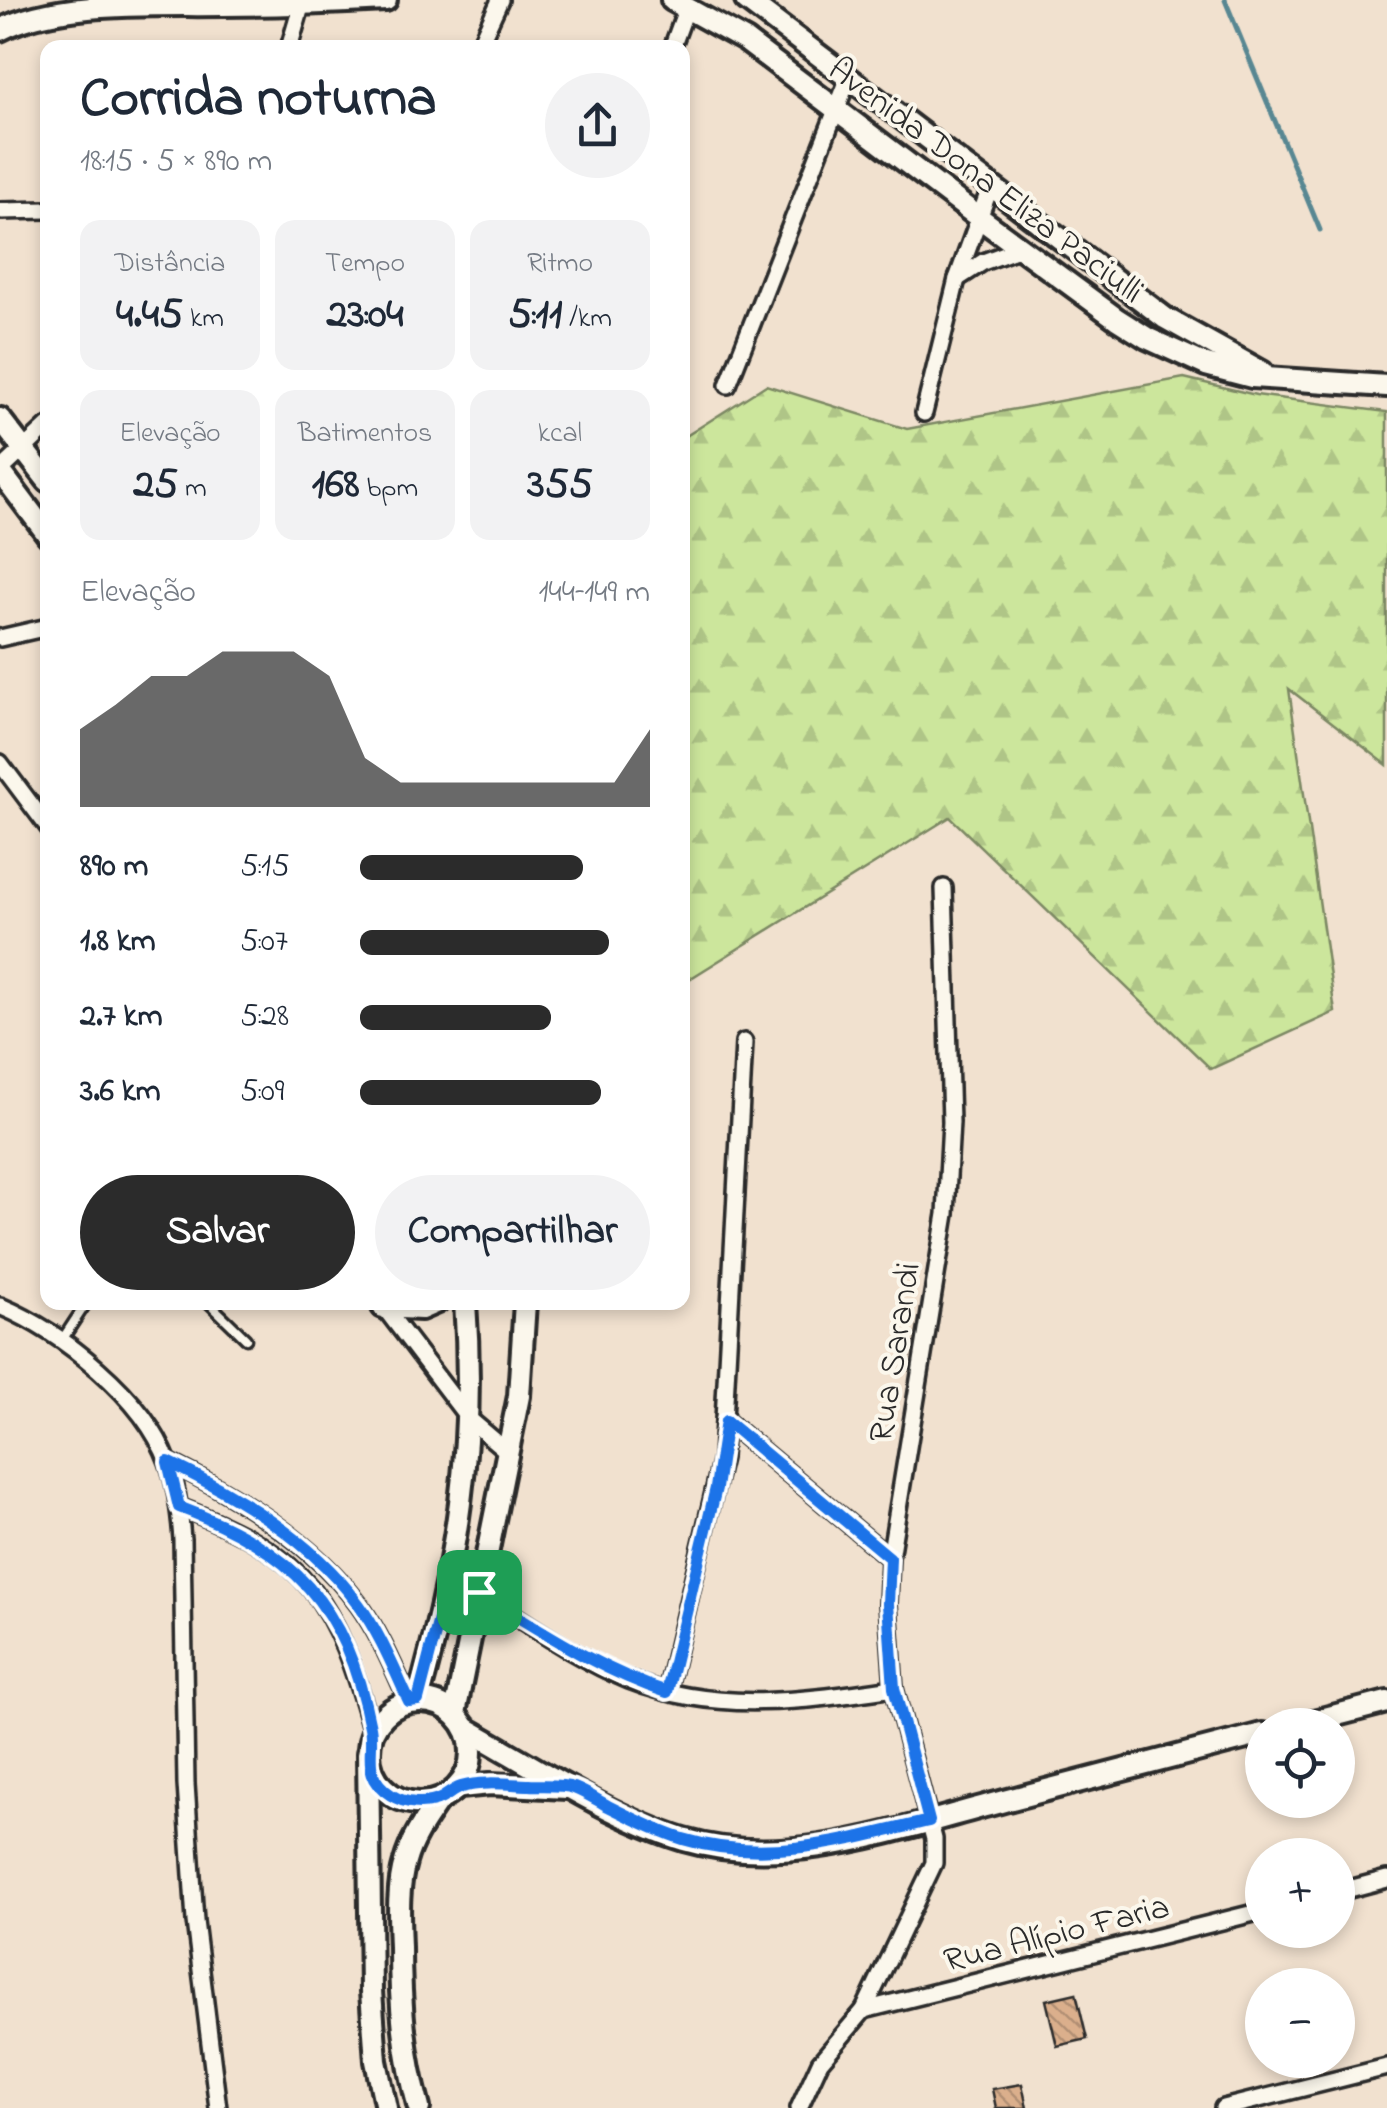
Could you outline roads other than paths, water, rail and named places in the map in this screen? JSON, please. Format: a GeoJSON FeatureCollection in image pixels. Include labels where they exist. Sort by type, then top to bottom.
{"type":"FeatureCollection","features":[{"type":"Feature","properties":{"kind":"street"},"geometry":{"type":"LineString","coordinates":[[0,30],[30,16],[102,7],[386,0]]}},
{"type":"Feature","properties":{"kind":"street"},"geometry":{"type":"LineString","coordinates":[[482,40],[500,0]]}},
{"type":"Feature","properties":{"kind":"street","name":"Avenida Dona Eliza Paciulli"},"geometry":{"type":"LineString","coordinates":[[746,0],[1165,318],[1277,380]]}},
{"type":"Feature","properties":{"kind":"street"},"geometry":{"type":"LineString","coordinates":[[291,40],[303,2]]}},
{"type":"Feature","properties":{"kind":"street"},"geometry":{"type":"LineString","coordinates":[[673,40],[680,3]]}},
{"type":"Feature","properties":{"kind":"street","name":"Avenida Dona Eliza Paciulli"},"geometry":{"type":"LineString","coordinates":[[680,3],[746,41],[1117,320],[1179,354],[1230,373],[1277,380],[1387,386]]}},
{"type":"Feature","properties":{"kind":"street"},"geometry":{"type":"LineString","coordinates":[[728,385],[848,77]]}},
{"type":"Feature","properties":{"kind":"street"},"geometry":{"type":"LineString","coordinates":[[924,413],[957,279],[990,188]]}},
{"type":"Feature","properties":{"kind":"street"},"geometry":{"type":"LineString","coordinates":[[0,211],[40,210]]}},
{"type":"Feature","properties":{"kind":"street"},"geometry":{"type":"LineString","coordinates":[[957,279],[983,262],[1020,248]]}},
{"type":"Feature","properties":{"kind":"street"},"geometry":{"type":"LineString","coordinates":[[0,418],[40,471]]}},
{"type":"Feature","properties":{"kind":"street"},"geometry":{"type":"LineString","coordinates":[[40,434],[0,471],[40,524]]}},
{"type":"Feature","properties":{"kind":"street"},"geometry":{"type":"LineString","coordinates":[[0,638],[40,628]]}},
{"type":"Feature","properties":{"kind":"street"},"geometry":{"type":"LineString","coordinates":[[0,764],[40,816]]}},
{"type":"Feature","properties":{"kind":"street","name":"Rua Sarandi"},"geometry":{"type":"LineString","coordinates":[[799,2108],[820,2062],[864,2010],[934,1864],[934,1840],[894,1688],[888,1604],[890,1558],[946,1214],[951,1122],[944,888]]}},
{"type":"Feature","properties":{"kind":"street"},"geometry":{"type":"LineString","coordinates":[[667,1692],[716,1488],[726,1421],[744,1042]]}},
{"type":"Feature","properties":{"kind":"street"},"geometry":{"type":"LineString","coordinates":[[0,1306],[62,1340],[130,1402],[151,1428],[168,1462],[179,1507],[186,1784],[195,1921],[218,2108]]}},
{"type":"Feature","properties":{"kind":"street"},"geometry":{"type":"LineString","coordinates":[[385,1310],[469,1419],[509,1453]]}},
{"type":"Feature","properties":{"kind":"street"},"geometry":{"type":"LineString","coordinates":[[413,1701],[450,1576],[463,1498],[469,1419],[465,1310]]}},
{"type":"Feature","properties":{"kind":"street"},"geometry":{"type":"LineString","coordinates":[[419,2108],[404,2048],[401,2014],[401,1882],[411,1845],[438,1801],[459,1787],[469,1769],[471,1759],[461,1721],[479,1592],[520,1396],[525,1310]]}},
{"type":"Feature","properties":{"kind":"street"},"geometry":{"type":"LineString","coordinates":[[726,1421],[890,1558]]}},
{"type":"Feature","properties":{"kind":"street"},"geometry":{"type":"LineString","coordinates":[[168,1462],[210,1482],[260,1516],[308,1550],[338,1578],[361,1607],[413,1701]]}},
{"type":"Feature","properties":{"kind":"street"},"geometry":{"type":"LineString","coordinates":[[179,1507],[225,1524],[294,1568],[319,1597],[342,1635],[370,1743],[374,1777],[391,1795],[414,1804],[438,1801]]}},
{"type":"Feature","properties":{"kind":"street"},"geometry":{"type":"LineString","coordinates":[[450,1576],[593,1662],[629,1680],[667,1692],[760,1703],[894,1688]]}},
{"type":"Feature","properties":{"kind":"street"},"geometry":{"type":"LineString","coordinates":[[386,2108],[376,2060],[371,1991],[370,1743],[381,1718],[394,1707],[413,1701],[438,1703],[573,1788],[685,1840],[775,1850],[827,1845],[929,1821],[1245,1738]]}},
{"type":"Feature","properties":{"kind":"street"},"geometry":{"type":"LineString","coordinates":[[1355,1710],[1387,1702]]}},
{"type":"Feature","properties":{"kind":"street"},"geometry":{"type":"LineString","coordinates":[[459,1787],[490,1784],[573,1788]]}},
{"type":"Feature","properties":{"kind":"street"},"geometry":{"type":"LineString","coordinates":[[1355,1887],[1387,1879]]}},
{"type":"Feature","properties":{"kind":"street","name":"Rua Alípio Faria"},"geometry":{"type":"LineString","coordinates":[[864,2010],[1245,1915]]}},
{"type":"Feature","properties":{"kind":"street"},"geometry":{"type":"LineString","coordinates":[[1223,2108],[1273,2102],[1387,2066]]}},
{"type":"Feature","properties":{"kind":"lane"},"geometry":{"type":"LineString","coordinates":[[62,1340],[82,1310]]}},
{"type":"Feature","properties":{"kind":"lane"},"geometry":{"type":"LineString","coordinates":[[216,1310],[246,1338]]}},
{"type":"Feature","properties":{"kind":"waterway"},"geometry":{"type":"LineString","coordinates":[[1225,0],[1320,230]]}}]}
